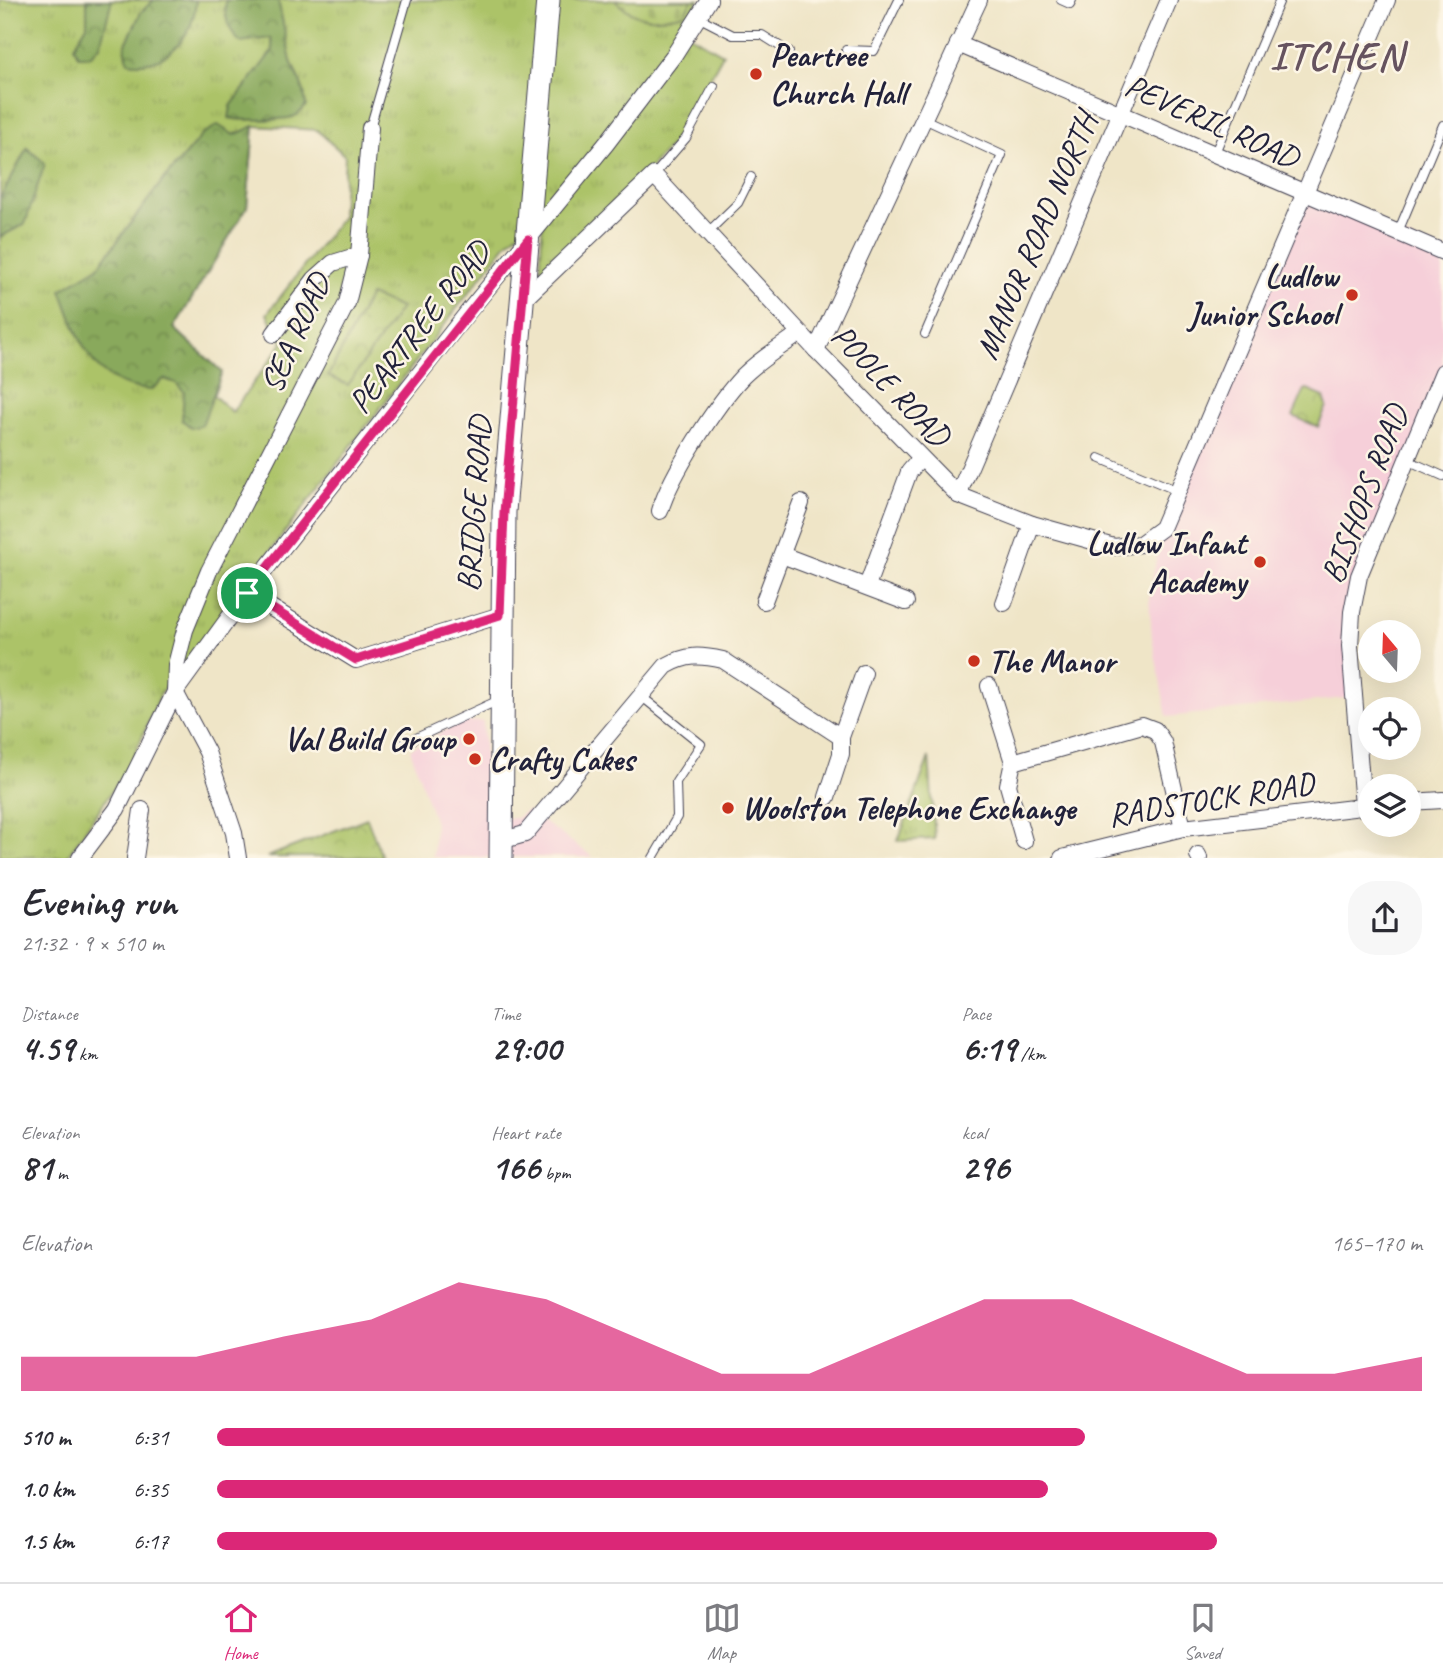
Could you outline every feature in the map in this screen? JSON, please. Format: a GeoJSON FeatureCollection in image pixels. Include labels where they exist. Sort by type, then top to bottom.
{"type":"FeatureCollection","features":[{"type":"Feature","properties":{"kind":"street","name":"BRIDGE ROAD"},"geometry":{"type":"LineString","coordinates":[[500,849],[500,615],[504,512],[548,0]]}},
{"type":"Feature","properties":{"kind":"street","name":"PEARTREE ROAD"},"geometry":{"type":"LineString","coordinates":[[175,692],[247,593],[606,144],[709,0]]}},
{"type":"Feature","properties":{"kind":"street","name":"MANOR ROAD NORTH"},"geometry":{"type":"LineString","coordinates":[[958,495],[1169,0]]}},
{"type":"Feature","properties":{"kind":"street"},"geometry":{"type":"LineString","coordinates":[[1178,491],[1387,0]]}},
{"type":"Feature","properties":{"kind":"street"},"geometry":{"type":"LineString","coordinates":[[816,350],[958,44],[973,2]]}},
{"type":"Feature","properties":{"kind":"street","name":"PEVERIL ROAD"},"geometry":{"type":"LineString","coordinates":[[958,44],[1443,252]]}},
{"type":"Feature","properties":{"kind":"street","name":"SEA ROAD"},"geometry":{"type":"LineString","coordinates":[[79,858],[117,809],[175,692],[176,665],[185,630],[209,571],[274,450],[347,303],[359,255],[370,128]]}},
{"type":"Feature","properties":{"kind":"street"},"geometry":{"type":"LineString","coordinates":[[522,301],[654,175]]}},
{"type":"Feature","properties":{"kind":"street","name":"POOLE ROAD"},"geometry":{"type":"LineString","coordinates":[[654,175],[920,460],[958,495],[1032,524],[1114,547],[1140,544],[1162,528],[1178,491]]}},
{"type":"Feature","properties":{"kind":"street"},"geometry":{"type":"LineString","coordinates":[[274,334],[315,279],[333,263],[359,255]]}},
{"type":"Feature","properties":{"kind":"street"},"geometry":{"type":"LineString","coordinates":[[660,511],[658,490],[741,378],[800,333]]}},
{"type":"Feature","properties":{"kind":"street","name":"BISHOPS ROAD"},"geometry":{"type":"LineString","coordinates":[[1364,774],[1350,646],[1352,612],[1359,576],[1443,372]]}},
{"type":"Feature","properties":{"kind":"street"},"geometry":{"type":"LineString","coordinates":[[866,586],[909,472],[920,460]]}},
{"type":"Feature","properties":{"kind":"street"},"geometry":{"type":"LineString","coordinates":[[764,601],[801,503]]}},
{"type":"Feature","properties":{"kind":"street"},"geometry":{"type":"LineString","coordinates":[[1004,603],[1032,524]]}},
{"type":"Feature","properties":{"kind":"street"},"geometry":{"type":"LineString","coordinates":[[782,555],[906,603]]}},
{"type":"Feature","properties":{"kind":"street"},"geometry":{"type":"LineString","coordinates":[[247,593],[356,660],[500,615]]}},
{"type":"Feature","properties":{"kind":"street"},"geometry":{"type":"LineString","coordinates":[[185,630],[209,646]]}},
{"type":"Feature","properties":{"kind":"street"},"geometry":{"type":"LineString","coordinates":[[500,849],[525,834],[666,666],[683,656],[702,655],[723,660],[841,737]]}},
{"type":"Feature","properties":{"kind":"street"},"geometry":{"type":"LineString","coordinates":[[827,797],[841,754],[841,737],[864,673]]}},
{"type":"Feature","properties":{"kind":"street"},"geometry":{"type":"LineString","coordinates":[[989,686],[1013,762],[1008,785],[1024,841]]}},
{"type":"Feature","properties":{"kind":"street"},"geometry":{"type":"LineString","coordinates":[[175,692],[207,752],[234,833],[238,858]]}},
{"type":"Feature","properties":{"kind":"street"},"geometry":{"type":"LineString","coordinates":[[1013,762],[1142,725],[1155,730],[1163,742],[1183,828]]}},
{"type":"Feature","properties":{"kind":"street"},"geometry":{"type":"LineString","coordinates":[[1421,802],[1443,800]]}},
{"type":"Feature","properties":{"kind":"street","name":"RADSTOCK ROAD"},"geometry":{"type":"LineString","coordinates":[[1062,858],[1091,853],[1183,828],[1358,807]]}},
{"type":"Feature","properties":{"kind":"street"},"geometry":{"type":"LineString","coordinates":[[135,858],[131,838],[142,810]]}},
{"type":"Feature","properties":{"kind":"lane","name":"SEA ROAD"},"geometry":{"type":"LineString","coordinates":[[370,128],[407,0]]}},
{"type":"Feature","properties":{"kind":"lane"},"geometry":{"type":"LineString","coordinates":[[846,50],[874,51],[899,0]]}},
{"type":"Feature","properties":{"kind":"lane"},"geometry":{"type":"LineString","coordinates":[[1061,0],[1070,4],[1072,0]]}},
{"type":"Feature","properties":{"kind":"lane"},"geometry":{"type":"LineString","coordinates":[[1214,155],[1280,0]]}},
{"type":"Feature","properties":{"kind":"lane"},"geometry":{"type":"LineString","coordinates":[[698,17],[733,35],[762,35],[789,52]]}},
{"type":"Feature","properties":{"kind":"lane"},"geometry":{"type":"LineString","coordinates":[[654,175],[686,138],[714,86]]}},
{"type":"Feature","properties":{"kind":"lane"},"geometry":{"type":"LineString","coordinates":[[923,119],[1002,155],[925,334]]}},
{"type":"Feature","properties":{"kind":"lane"},"geometry":{"type":"LineString","coordinates":[[1398,232],[1443,125]]}},
{"type":"Feature","properties":{"kind":"lane"},"geometry":{"type":"LineString","coordinates":[[707,233],[738,203],[751,177]]}},
{"type":"Feature","properties":{"kind":"lane"},"geometry":{"type":"LineString","coordinates":[[1099,457],[1178,491]]}},
{"type":"Feature","properties":{"kind":"lane"},"geometry":{"type":"LineString","coordinates":[[1407,460],[1443,476]]}},
{"type":"Feature","properties":{"kind":"lane"},"geometry":{"type":"LineString","coordinates":[[641,696],[701,744],[677,782],[677,817],[653,858]]}},
{"type":"Feature","properties":{"kind":"lane"},"geometry":{"type":"LineString","coordinates":[[403,744],[501,699]]}},
{"type":"Feature","properties":{"kind":"shaded area"},"geometry":{"type":"Polygon","coordinates":[[[1303,194],[1443,252],[1443,372],[1359,576],[1354,697],[1167,717],[1152,638],[1149,598],[1162,528],[1303,194]]]}},
{"type":"Feature","properties":{"kind":"shaded area"},"geometry":{"type":"Polygon","coordinates":[[[483,721],[488,818],[517,818],[527,810],[593,857],[433,857],[435,823],[410,749],[461,722],[483,721]]]}},
{"type":"Feature","properties":{"kind":"green space"},"geometry":{"type":"Polygon","coordinates":[[[0,0],[699,0],[681,30],[723,54],[675,141],[619,201],[540,275],[543,212],[508,242],[161,693],[131,763],[67,857],[0,857],[0,0]],[[254,126],[247,207],[174,328],[222,372],[213,395],[232,412],[283,343],[267,314],[342,217],[345,156],[317,130],[254,126]]]}},
{"type":"Feature","properties":{"kind":"green space"},"geometry":{"type":"Polygon","coordinates":[[[87,0],[112,0],[100,46],[90,56],[78,56],[74,46],[87,25],[87,0]]]}},
{"type":"Feature","properties":{"kind":"green space"},"geometry":{"type":"Polygon","coordinates":[[[154,0],[196,0],[190,26],[176,47],[166,55],[142,63],[128,62],[125,46],[141,12],[154,0]]]}},
{"type":"Feature","properties":{"kind":"green space"},"geometry":{"type":"Polygon","coordinates":[[[226,0],[278,0],[291,61],[304,91],[306,106],[297,115],[271,119],[229,118],[231,106],[273,50],[271,38],[240,42],[228,22],[226,0]]]}},
{"type":"Feature","properties":{"kind":"green space"},"geometry":{"type":"Polygon","coordinates":[[[614,0],[692,0],[684,14],[647,18],[631,12],[614,0]]]}},
{"type":"Feature","properties":{"kind":"green space"},"geometry":{"type":"Polygon","coordinates":[[[218,125],[234,135],[254,126],[247,207],[174,328],[222,372],[202,425],[192,428],[182,420],[184,392],[176,383],[164,379],[151,390],[130,387],[101,370],[82,343],[61,290],[98,267],[160,184],[202,135],[218,125]]]}},
{"type":"Feature","properties":{"kind":"green space"},"geometry":{"type":"Polygon","coordinates":[[[27,148],[45,163],[25,224],[0,237],[0,199],[27,148]]]}},
{"type":"Feature","properties":{"kind":"green space"},"geometry":{"type":"Polygon","coordinates":[[[370,295],[401,308],[348,385],[328,376],[370,295]]]}},
{"type":"Feature","properties":{"kind":"green space"},"geometry":{"type":"Polygon","coordinates":[[[1305,389],[1324,397],[1327,406],[1318,427],[1293,416],[1305,389]]]}},
{"type":"Feature","properties":{"kind":"green space"},"geometry":{"type":"Polygon","coordinates":[[[929,757],[935,839],[898,841],[929,757]]]}},
{"type":"Feature","properties":{"kind":"green space"},"geometry":{"type":"Polygon","coordinates":[[[367,818],[382,857],[267,857],[367,818]]]}},
{"type":"Feature","properties":{"kind":"place","name":"Peartree Church Hall"},"geometry":{"type":"Point","coordinates":[756,74]}},
{"type":"Feature","properties":{"kind":"place","name":"Ludlow Junior School"},"geometry":{"type":"Point","coordinates":[1352,295]}},
{"type":"Feature","properties":{"kind":"place","name":"Ludlow Infant Academy"},"geometry":{"type":"Point","coordinates":[1260,562]}},
{"type":"Feature","properties":{"kind":"place","name":"The Manor"},"geometry":{"type":"Point","coordinates":[974,661]}},
{"type":"Feature","properties":{"kind":"place","name":"Val Build Group"},"geometry":{"type":"Point","coordinates":[469,739]}},
{"type":"Feature","properties":{"kind":"place","name":"Crafty Cakes"},"geometry":{"type":"Point","coordinates":[475,759]}},
{"type":"Feature","properties":{"kind":"place","name":"Woolston Telephone Exchange"},"geometry":{"type":"Point","coordinates":[728,808]}},
{"type":"Feature","properties":{"kind":"district","name":"ITCHEN"},"geometry":{"type":"Point","coordinates":[1337,56]}},
{"type":"Feature","properties":{"kind":"route"},"geometry":{"type":"LineString","coordinates":[[528,239],[504,512],[500,615],[356,660],[247,593],[528,239]]}}]}
